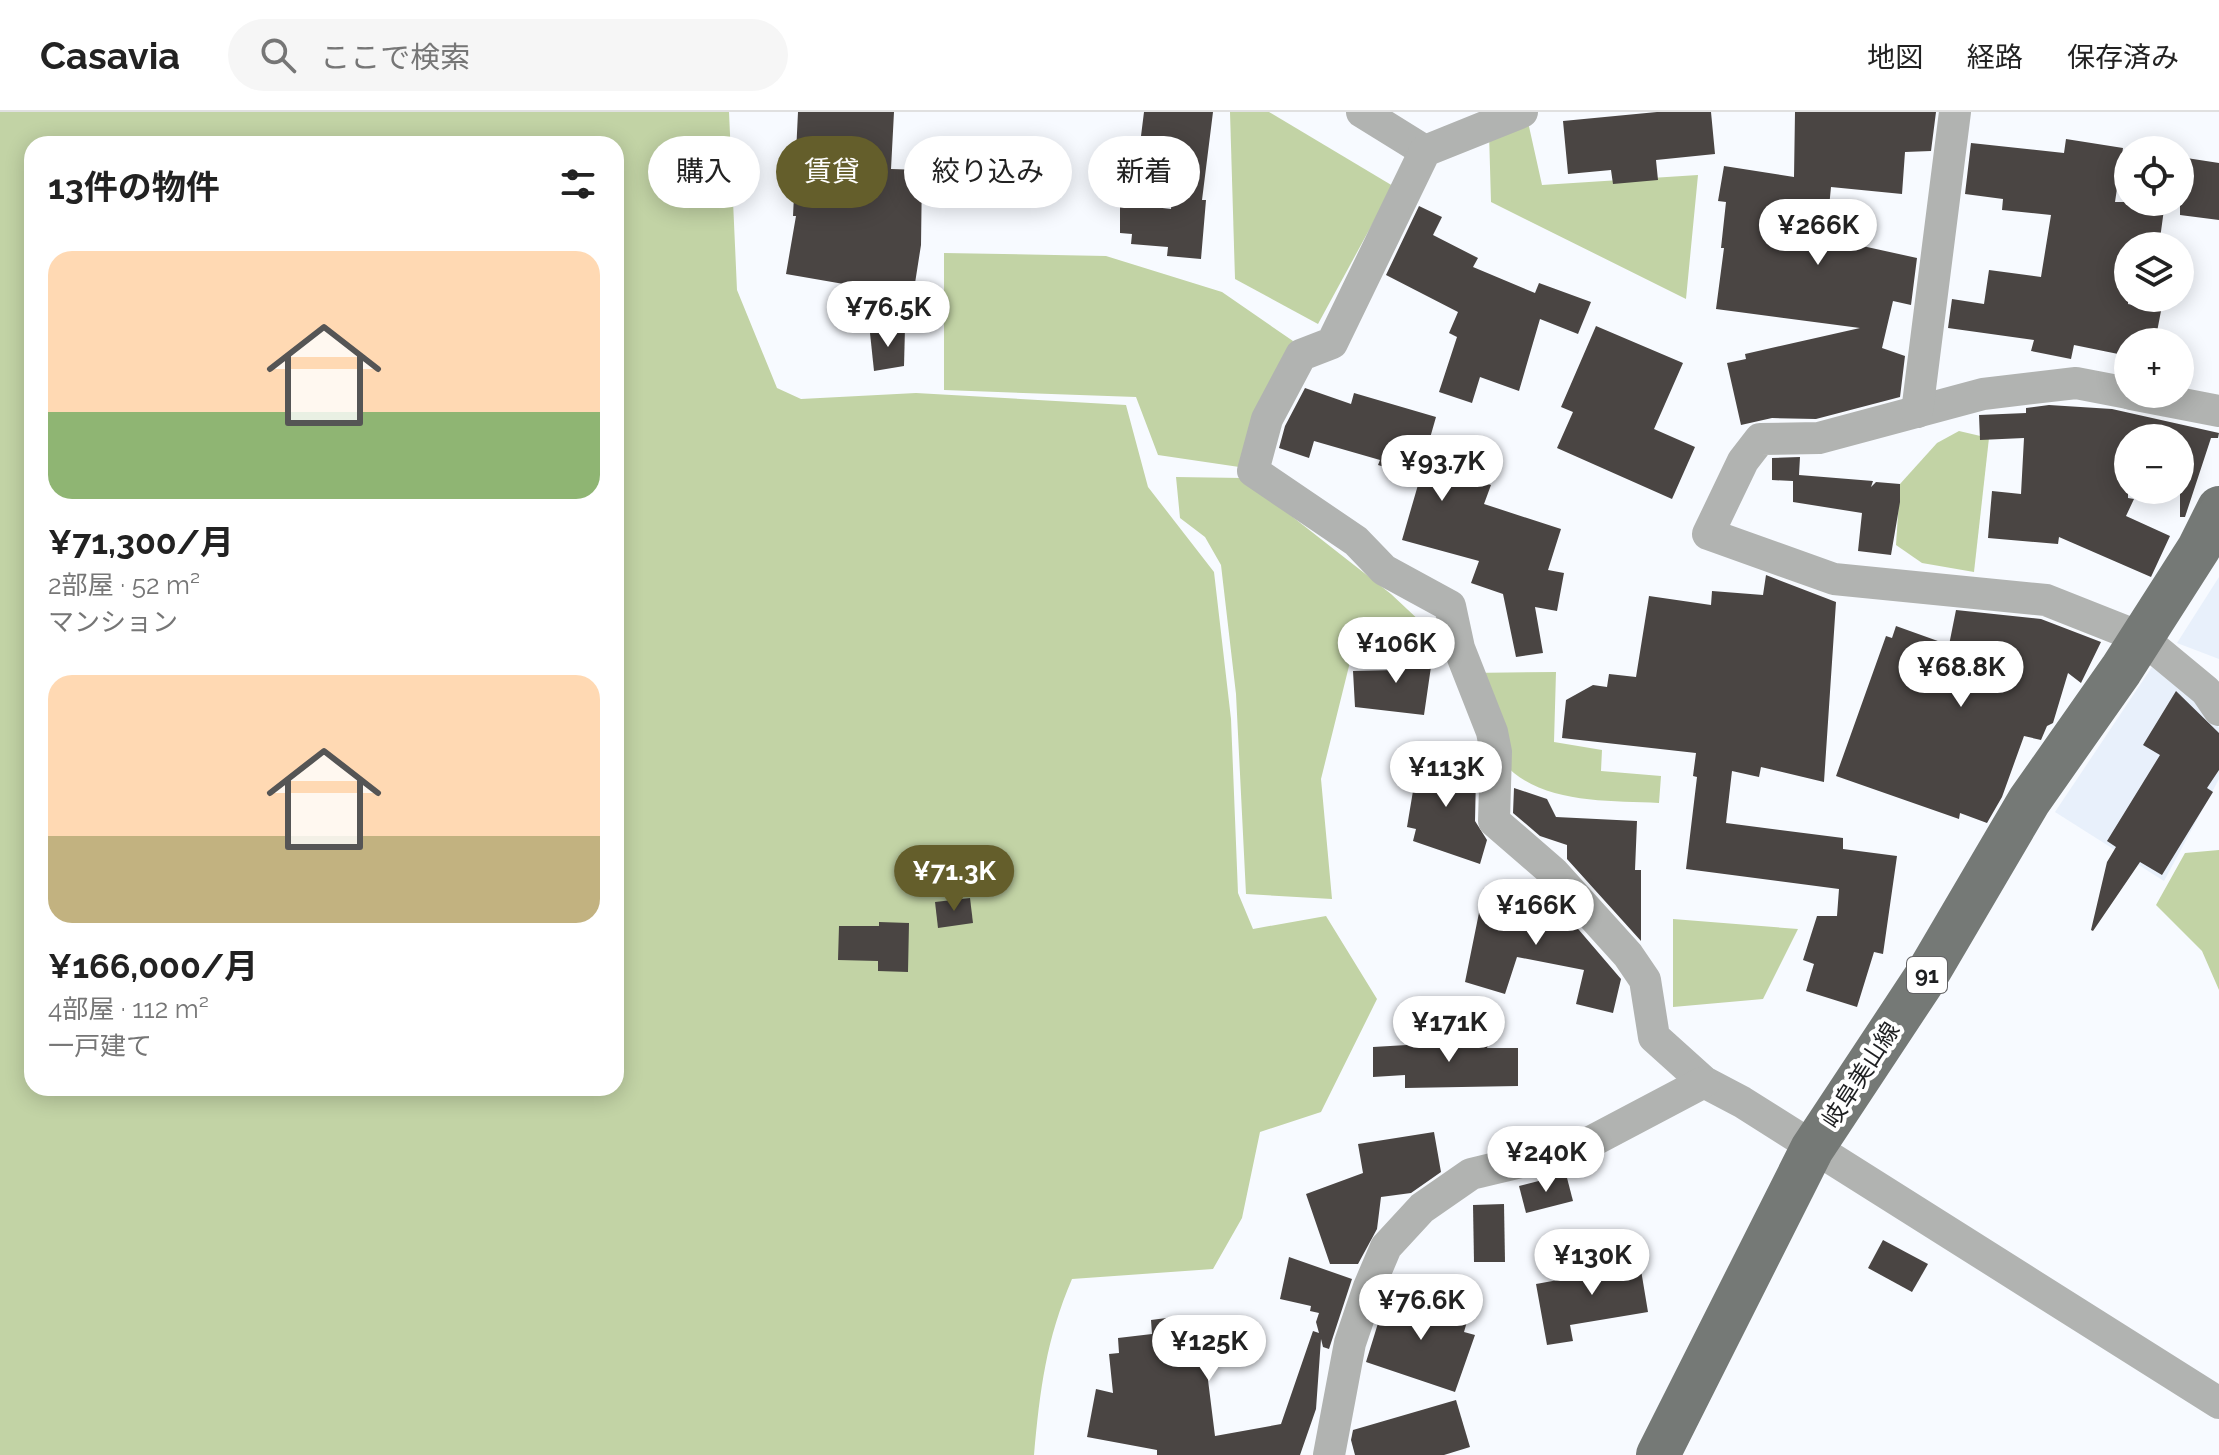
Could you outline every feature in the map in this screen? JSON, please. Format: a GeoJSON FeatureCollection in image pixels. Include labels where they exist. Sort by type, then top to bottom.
{"type":"FeatureCollection","features":[{"type":"Feature","properties":{"kind":"main road","name":"岐阜美山線"},"geometry":{"type":"LineString","coordinates":[[1658,1455],[1812,1149],[1925,978],[2029,801],[2142,638],[2209,553],[2219,508]]}},
{"type":"Feature","properties":{"kind":"street"},"geometry":{"type":"LineString","coordinates":[[1362,112],[1425,151]]}},
{"type":"Feature","properties":{"kind":"street"},"geometry":{"type":"LineString","coordinates":[[1522,112],[1425,151],[1332,343],[1301,355],[1267,419],[1253,471],[1356,541],[1384,570],[1450,606],[1459,648],[1492,732],[1496,752],[1494,821],[1553,872],[1628,955],[1645,980],[1654,1037],[1704,1082],[1742,1102],[2219,1403]]}},
{"type":"Feature","properties":{"kind":"street"},"geometry":{"type":"LineString","coordinates":[[1917,412],[1955,112]]}},
{"type":"Feature","properties":{"kind":"street"},"geometry":{"type":"LineString","coordinates":[[2114,391],[2076,383],[1983,394],[1819,438],[1760,439],[1743,461],[1708,534],[1834,579],[2046,600],[2142,638],[2206,691],[2219,710]]}},
{"type":"Feature","properties":{"kind":"street"},"geometry":{"type":"LineString","coordinates":[[2194,406],[2219,411]]}},
{"type":"Feature","properties":{"kind":"street"},"geometry":{"type":"LineString","coordinates":[[1329,1455],[1350,1343],[1369,1287],[1386,1247],[1422,1208],[1471,1174],[1579,1148],[1704,1082]]}},
{"type":"Feature","properties":{"kind":"shaded area"},"geometry":{"type":"Polygon","coordinates":[[[2219,577],[2219,659],[2177,643],[2219,577]]]}},
{"type":"Feature","properties":{"kind":"shaded area"},"geometry":{"type":"Polygon","coordinates":[[[2156,661],[2200,697],[2219,728],[2219,779],[2164,881],[2055,812],[2156,661]]]}},
{"type":"Feature","properties":{"kind":"green space"},"geometry":{"type":"Polygon","coordinates":[[[0,112],[729,112],[730,136],[648,136],[648,208],[733,208],[737,290],[777,388],[801,399],[916,393],[1126,405],[1148,487],[1214,572],[1231,719],[1238,893],[1253,929],[1326,916],[1377,999],[1321,1112],[1260,1132],[1242,1218],[1213,1269],[1072,1279],[1056,1323],[1039,1408],[1034,1455],[0,1455],[0,112]]]}},
{"type":"Feature","properties":{"kind":"green space"},"geometry":{"type":"Polygon","coordinates":[[[1230,112],[1269,112],[1393,186],[1318,324],[1235,279],[1230,112]]]}},
{"type":"Feature","properties":{"kind":"green space"},"geometry":{"type":"Polygon","coordinates":[[[1528,122],[1542,185],[1698,175],[1686,299],[1491,202],[1489,133],[1528,122]]]}},
{"type":"Feature","properties":{"kind":"green space"},"geometry":{"type":"Polygon","coordinates":[[[944,253],[1106,256],[1222,292],[1293,341],[1246,468],[1158,455],[1136,397],[944,390],[944,253]]]}},
{"type":"Feature","properties":{"kind":"green space"},"geometry":{"type":"Polygon","coordinates":[[[1959,431],[1989,438],[1974,572],[1922,563],[1896,545],[1900,484],[1937,443],[1959,431]]]}},
{"type":"Feature","properties":{"kind":"green space"},"geometry":{"type":"Polygon","coordinates":[[[1176,477],[1243,478],[1391,594],[1439,639],[1422,666],[1350,662],[1321,779],[1332,899],[1246,894],[1236,694],[1221,565],[1205,537],[1180,518],[1176,477]]]}},
{"type":"Feature","properties":{"kind":"green space"},"geometry":{"type":"Polygon","coordinates":[[[1556,672],[1554,742],[1602,750],[1601,771],[1661,776],[1659,803],[1564,795],[1522,779],[1505,765],[1487,736],[1469,673],[1556,672]]]}},
{"type":"Feature","properties":{"kind":"green space"},"geometry":{"type":"Polygon","coordinates":[[[2219,850],[2219,990],[2202,951],[2156,905],[2185,853],[2219,850]]]}},
{"type":"Feature","properties":{"kind":"green space"},"geometry":{"type":"Polygon","coordinates":[[[1673,919],[1798,929],[1763,999],[1673,1007],[1673,919]]]}},
{"type":"Feature","properties":{"kind":"building"},"geometry":{"type":"Polygon","coordinates":[[[798,112],[894,112],[891,169],[904,169],[904,208],[921,208],[921,245],[913,296],[786,274],[796,216],[793,216],[793,208],[888,208],[888,136],[797,136],[798,112]]]}},
{"type":"Feature","properties":{"kind":"building"},"geometry":{"type":"Polygon","coordinates":[[[1144,112],[1213,112],[1202,200],[1206,200],[1201,259],[1167,256],[1168,247],[1131,244],[1132,234],[1120,233],[1120,208],[1200,208],[1200,136],[1141,136],[1144,112]]]}},
{"type":"Feature","properties":{"kind":"building"},"geometry":{"type":"Polygon","coordinates":[[[1657,112],[1711,112],[1715,154],[1656,160],[1658,180],[1613,184],[1611,170],[1568,174],[1563,121],[1657,112]]]}},
{"type":"Feature","properties":{"kind":"building"},"geometry":{"type":"Polygon","coordinates":[[[1795,112],[1936,112],[1931,151],[1905,152],[1902,194],[1831,187],[1826,238],[1917,258],[1911,305],[1893,301],[1882,348],[1905,356],[1900,397],[1816,419],[1772,418],[1741,425],[1727,363],[1746,359],[1745,354],[1860,328],[1716,309],[1724,248],[1721,248],[1726,202],[1718,201],[1724,166],[1794,177],[1795,112]]]}},
{"type":"Feature","properties":{"kind":"building"},"geometry":{"type":"Polygon","coordinates":[[[2066,139],[2114,147],[2114,216],[2163,216],[2161,232],[2114,232],[2114,312],[2161,312],[2158,328],[2114,328],[2114,353],[2074,345],[2071,359],[2031,351],[2034,340],[1948,328],[1952,299],[1984,304],[1989,270],[2041,277],[2051,215],[2002,210],[2003,199],[1965,194],[1971,143],[2064,153],[2066,139]]]}},
{"type":"Feature","properties":{"kind":"building"},"geometry":{"type":"Polygon","coordinates":[[[2194,159],[2219,163],[2219,220],[2188,216],[2194,216],[2194,159]]]}},
{"type":"Feature","properties":{"kind":"building"},"geometry":{"type":"Polygon","coordinates":[[[1419,206],[1442,217],[1433,235],[1478,258],[1473,267],[1535,293],[1539,283],[1591,302],[1578,334],[1540,319],[1519,391],[1480,377],[1472,403],[1439,392],[1457,337],[1449,333],[1458,312],[1386,275],[1419,206]]]}},
{"type":"Feature","properties":{"kind":"building"},"geometry":{"type":"Polygon","coordinates":[[[1596,326],[1683,363],[1654,429],[1695,447],[1672,499],[1557,448],[1573,412],[1561,407],[1596,326]]]}},
{"type":"Feature","properties":{"kind":"building"},"geometry":{"type":"Polygon","coordinates":[[[905,328],[904,366],[874,371],[870,333],[905,328]]]}},
{"type":"Feature","properties":{"kind":"building"},"geometry":{"type":"Polygon","coordinates":[[[1305,388],[1351,404],[1354,393],[1436,417],[1426,452],[1484,472],[1480,482],[1491,485],[1484,504],[1561,529],[1548,570],[1564,573],[1557,611],[1535,607],[1543,653],[1516,657],[1503,594],[1471,583],[1479,561],[1402,540],[1420,478],[1378,465],[1380,460],[1314,441],[1309,458],[1279,448],[1285,426],[1305,388]]]}},
{"type":"Feature","properties":{"kind":"building"},"geometry":{"type":"Polygon","coordinates":[[[2049,405],[2112,409],[2179,424],[2114,424],[2114,504],[2132,504],[2126,516],[2170,536],[2151,577],[2059,537],[2058,544],[1988,538],[1992,491],[2021,494],[2024,438],[1980,440],[1979,415],[2026,413],[2026,408],[2049,405]]]}},
{"type":"Feature","properties":{"kind":"building"},"geometry":{"type":"Polygon","coordinates":[[[2194,427],[2219,433],[2218,438],[2211,438],[2194,490],[2194,427]]]}},
{"type":"Feature","properties":{"kind":"building"},"geometry":{"type":"Polygon","coordinates":[[[1800,457],[1799,475],[1873,481],[1871,487],[1876,482],[1900,484],[1891,555],[1858,551],[1862,513],[1793,502],[1793,481],[1772,480],[1772,458],[1800,457]]]}},
{"type":"Feature","properties":{"kind":"building"},"geometry":{"type":"Polygon","coordinates":[[[2180,504],[2189,504],[2185,517],[2180,517],[2180,504]]]}},
{"type":"Feature","properties":{"kind":"building"},"geometry":{"type":"Polygon","coordinates":[[[1766,575],[1836,602],[1824,782],[1761,767],[1759,777],[1732,771],[1726,823],[1843,838],[1843,849],[1897,856],[1883,954],[1874,952],[1857,1007],[1806,991],[1814,964],[1803,960],[1817,916],[1837,916],[1839,889],[1686,869],[1697,777],[1693,776],[1696,753],[1562,738],[1566,700],[1593,685],[1607,687],[1609,674],[1636,677],[1649,596],[1711,605],[1712,591],[1763,595],[1766,575]]]}},
{"type":"Feature","properties":{"kind":"building"},"geometry":{"type":"Polygon","coordinates":[[[1956,610],[2041,619],[2101,642],[2081,683],[2068,673],[2053,723],[2047,726],[2041,740],[2024,736],[2002,797],[1987,823],[1960,813],[1959,819],[1836,776],[1886,636],[1892,638],[1896,626],[1949,645],[1956,610]]]}},
{"type":"Feature","properties":{"kind":"building"},"geometry":{"type":"Polygon","coordinates":[[[1434,646],[1424,715],[1355,707],[1353,671],[1397,670],[1397,655],[1434,646]]]}},
{"type":"Feature","properties":{"kind":"building"},"geometry":{"type":"Polygon","coordinates":[[[2176,691],[2219,733],[2219,770],[2207,788],[2213,792],[2162,875],[2140,862],[2093,931],[2107,862],[2116,847],[2107,841],[2160,755],[2143,745],[2176,691]]]}},
{"type":"Feature","properties":{"kind":"building"},"geometry":{"type":"Polygon","coordinates":[[[1419,755],[1477,767],[1473,774],[1476,775],[1475,821],[1487,840],[1480,864],[1413,841],[1416,829],[1407,827],[1419,755]]]}},
{"type":"Feature","properties":{"kind":"building"},"geometry":{"type":"Polygon","coordinates":[[[1514,788],[1547,799],[1556,817],[1637,821],[1635,870],[1641,870],[1641,941],[1567,859],[1567,845],[1540,836],[1513,813],[1514,788]]]}},
{"type":"Feature","properties":{"kind":"building"},"geometry":{"type":"Polygon","coordinates":[[[1484,888],[1555,902],[1621,979],[1613,1013],[1576,1004],[1584,970],[1517,957],[1505,994],[1465,982],[1484,888]]]}},
{"type":"Feature","properties":{"kind":"building"},"geometry":{"type":"Polygon","coordinates":[[[970,898],[973,923],[938,928],[935,902],[970,898]]]}},
{"type":"Feature","properties":{"kind":"building"},"geometry":{"type":"Polygon","coordinates":[[[879,922],[909,923],[908,972],[878,971],[878,961],[838,960],[839,926],[879,926],[879,922]]]}},
{"type":"Feature","properties":{"kind":"building"},"geometry":{"type":"Polygon","coordinates":[[[1491,1037],[1487,1048],[1518,1048],[1518,1086],[1405,1088],[1405,1075],[1373,1077],[1373,1047],[1441,1043],[1441,1038],[1491,1037]]]}},
{"type":"Feature","properties":{"kind":"building"},"geometry":{"type":"Polygon","coordinates":[[[1434,1132],[1441,1172],[1411,1193],[1381,1197],[1377,1229],[1358,1264],[1330,1264],[1306,1194],[1363,1173],[1358,1144],[1434,1132]]]}},
{"type":"Feature","properties":{"kind":"building"},"geometry":{"type":"Polygon","coordinates":[[[1566,1174],[1573,1201],[1526,1213],[1519,1186],[1566,1174]]]}},
{"type":"Feature","properties":{"kind":"building"},"geometry":{"type":"Polygon","coordinates":[[[1504,1204],[1505,1262],[1474,1262],[1473,1205],[1504,1204]]]}},
{"type":"Feature","properties":{"kind":"building"},"geometry":{"type":"Polygon","coordinates":[[[1883,1240],[1928,1264],[1912,1292],[1868,1268],[1883,1240]]]}},
{"type":"Feature","properties":{"kind":"building"},"geometry":{"type":"Polygon","coordinates":[[[1638,1252],[1648,1312],[1570,1325],[1573,1341],[1547,1345],[1536,1284],[1580,1276],[1579,1269],[1613,1263],[1612,1256],[1638,1252]]]}},
{"type":"Feature","properties":{"kind":"building"},"geometry":{"type":"Polygon","coordinates":[[[1289,1257],[1352,1279],[1329,1349],[1323,1347],[1321,1339],[1316,1409],[1300,1455],[1157,1455],[1157,1450],[1087,1437],[1096,1389],[1113,1393],[1109,1354],[1119,1353],[1118,1338],[1152,1334],[1151,1320],[1190,1315],[1192,1333],[1202,1332],[1215,1436],[1281,1424],[1313,1331],[1319,1333],[1316,1322],[1319,1313],[1310,1311],[1311,1306],[1280,1299],[1289,1257]]]}},
{"type":"Feature","properties":{"kind":"building"},"geometry":{"type":"Polygon","coordinates":[[[1388,1291],[1468,1318],[1464,1332],[1475,1335],[1455,1392],[1366,1362],[1388,1291]]]}},
{"type":"Feature","properties":{"kind":"building"},"geometry":{"type":"Polygon","coordinates":[[[1456,1400],[1470,1447],[1444,1455],[1355,1455],[1351,1440],[1353,1430],[1456,1400]]]}}]}
